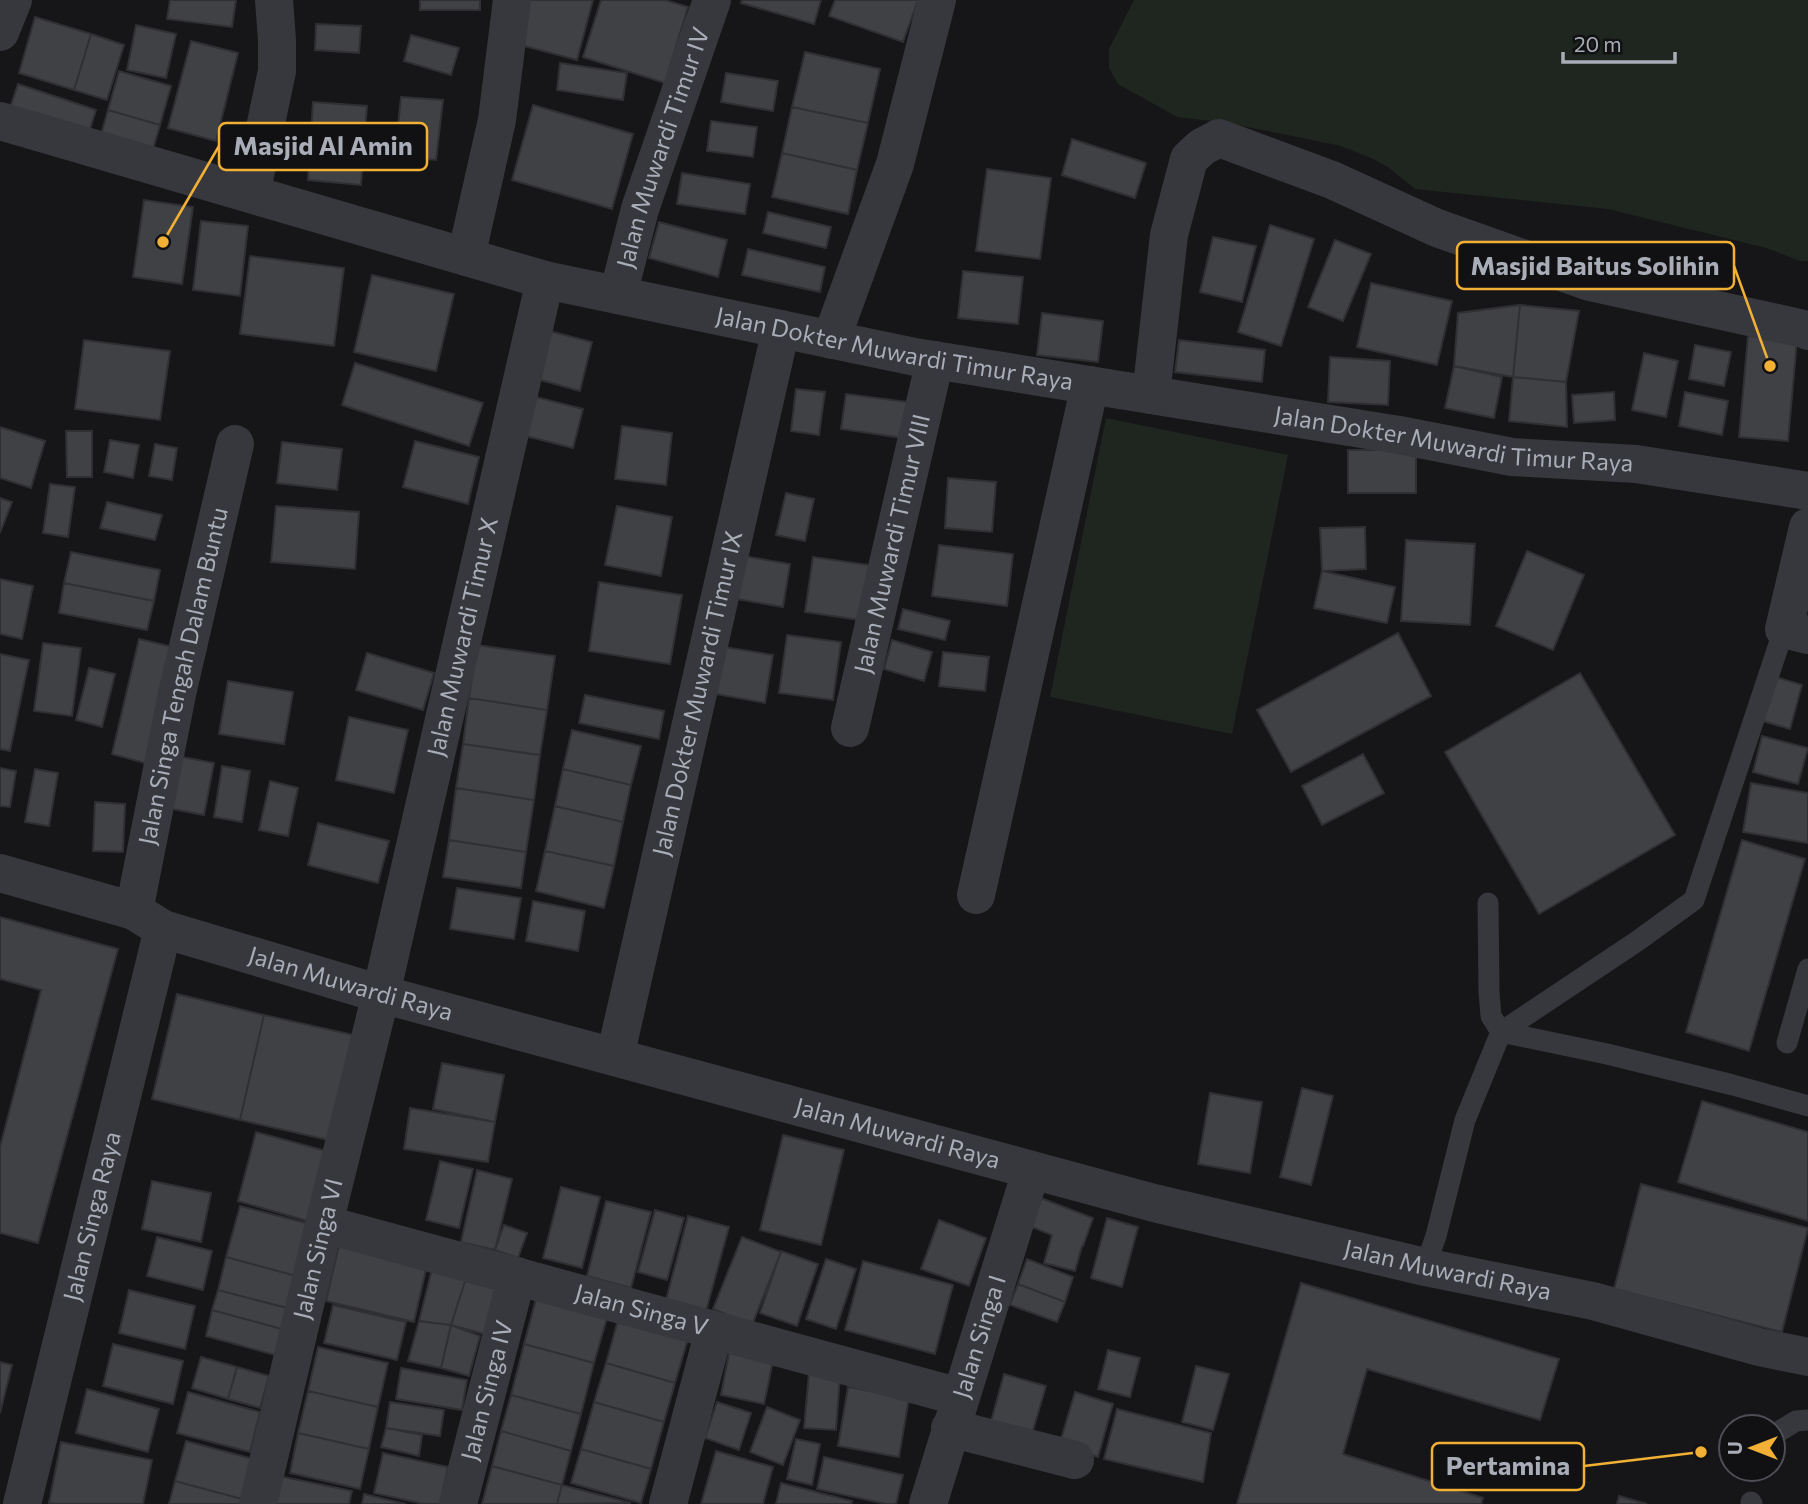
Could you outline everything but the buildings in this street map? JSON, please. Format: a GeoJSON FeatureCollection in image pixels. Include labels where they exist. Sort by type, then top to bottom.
{"type":"FeatureCollection","features":[{"type":"Feature","properties":{"kind":"street"},"geometry":{"type":"LineString","coordinates":[[0,32],[13,0]]}},
{"type":"Feature","properties":{"kind":"street"},"geometry":{"type":"LineString","coordinates":[[251,194],[277,71],[274,0]]}},
{"type":"Feature","properties":{"kind":"street"},"geometry":{"type":"LineString","coordinates":[[466,257],[497,120],[512,0]]}},
{"type":"Feature","properties":{"kind":"street","name":"Jalan Muwardi Timur IV"},"geometry":{"type":"LineString","coordinates":[[618,295],[640,209],[712,0]]}},
{"type":"Feature","properties":{"kind":"street"},"geometry":{"type":"LineString","coordinates":[[831,340],[895,164],[937,0]]}},
{"type":"Feature","properties":{"kind":"street","name":"Jalan Dokter Muwardi Timur Raya"},"geometry":{"type":"LineString","coordinates":[[0,121],[545,280],[831,340],[935,360],[1399,435],[1512,457],[1636,464],[1808,491]]}},
{"type":"Feature","properties":{"kind":"street"},"geometry":{"type":"LineString","coordinates":[[1151,395],[1169,235],[1189,159],[1202,147],[1219,138],[1332,180],[1437,228],[1590,282],[1808,331]]}},
{"type":"Feature","properties":{"kind":"street","name":"Jalan Muwardi Timur X"},"geometry":{"type":"LineString","coordinates":[[381,994],[545,280]]}},
{"type":"Feature","properties":{"kind":"street","name":"Jalan Dokter Muwardi Timur IX"},"geometry":{"type":"LineString","coordinates":[[615,1057],[781,329]]}},
{"type":"Feature","properties":{"kind":"street","name":"Jalan Muwardi Timur VIII"},"geometry":{"type":"LineString","coordinates":[[850,728],[935,360]]}},
{"type":"Feature","properties":{"kind":"street"},"geometry":{"type":"LineString","coordinates":[[976,895],[1090,385]]}},
{"type":"Feature","properties":{"kind":"street","name":"Jalan Singa Tengah Dalam Buntu"},"geometry":{"type":"LineString","coordinates":[[149,920],[177,694],[235,444]]}},
{"type":"Feature","properties":{"kind":"street"},"geometry":{"type":"LineString","coordinates":[[1796,632],[1808,527]]}},
{"type":"Feature","properties":{"kind":"street","name":"Jalan Muwardi Raya"},"geometry":{"type":"LineString","coordinates":[[0,873],[381,994],[1031,1171],[1425,1268],[1593,1301],[1759,1347],[1808,1357]]}},
{"type":"Feature","properties":{"kind":"street","name":"Jalan Singa Raya"},"geometry":{"type":"LineString","coordinates":[[22,1504],[149,920]]}},
{"type":"Feature","properties":{"kind":"street","name":"Jalan Singa VI"},"geometry":{"type":"LineString","coordinates":[[258,1504],[381,994]]}},
{"type":"Feature","properties":{"kind":"street","name":"Jalan Singa I"},"geometry":{"type":"LineString","coordinates":[[928,1504],[1031,1171]]}},
{"type":"Feature","properties":{"kind":"street","name":"Jalan Singa V"},"geometry":{"type":"LineString","coordinates":[[324,1224],[714,1331],[955,1413],[1075,1460]]}},
{"type":"Feature","properties":{"kind":"street","name":"Jalan Singa IV"},"geometry":{"type":"LineString","coordinates":[[458,1504],[517,1276]]}},
{"type":"Feature","properties":{"kind":"street"},"geometry":{"type":"LineString","coordinates":[[668,1504],[714,1331]]}},
{"type":"Feature","properties":{"kind":"lane"},"geometry":{"type":"LineString","coordinates":[[1425,1268],[1436,1236],[1465,1120],[1501,1032],[1694,900],[1796,632]]}},
{"type":"Feature","properties":{"kind":"lane"},"geometry":{"type":"LineString","coordinates":[[1488,903],[1491,1016],[1501,1032],[1607,1054],[1808,1106]]}},
{"type":"Feature","properties":{"kind":"lane"},"geometry":{"type":"LineString","coordinates":[[1787,1043],[1808,968]]}},
{"type":"Feature","properties":{"kind":"lane"},"geometry":{"type":"LineString","coordinates":[[1787,1427],[1797,1421],[1808,1420]]}},
{"type":"Feature","properties":{"kind":"shaded area"},"geometry":{"type":"Polygon","coordinates":[[[1134,0],[1808,0],[1808,261],[1608,209],[1415,189],[1388,167],[1341,146],[1228,123],[1177,117],[1118,84],[1109,68],[1109,49],[1134,0]]]}},
{"type":"Feature","properties":{"kind":"shaded area"},"geometry":{"type":"Polygon","coordinates":[[[1106,418],[1288,455],[1232,734],[1050,697],[1106,418]]]}},
{"type":"Feature","properties":{"kind":"place","name":"Masjid Al Amin"},"geometry":{"type":"Point","coordinates":[163,242]}},
{"type":"Feature","properties":{"kind":"place","name":"Masjid Baitus Solihin"},"geometry":{"type":"Point","coordinates":[1770,366]}},
{"type":"Feature","properties":{"kind":"place","name":"Pertamina"},"geometry":{"type":"Point","coordinates":[1701,1452]}}]}
